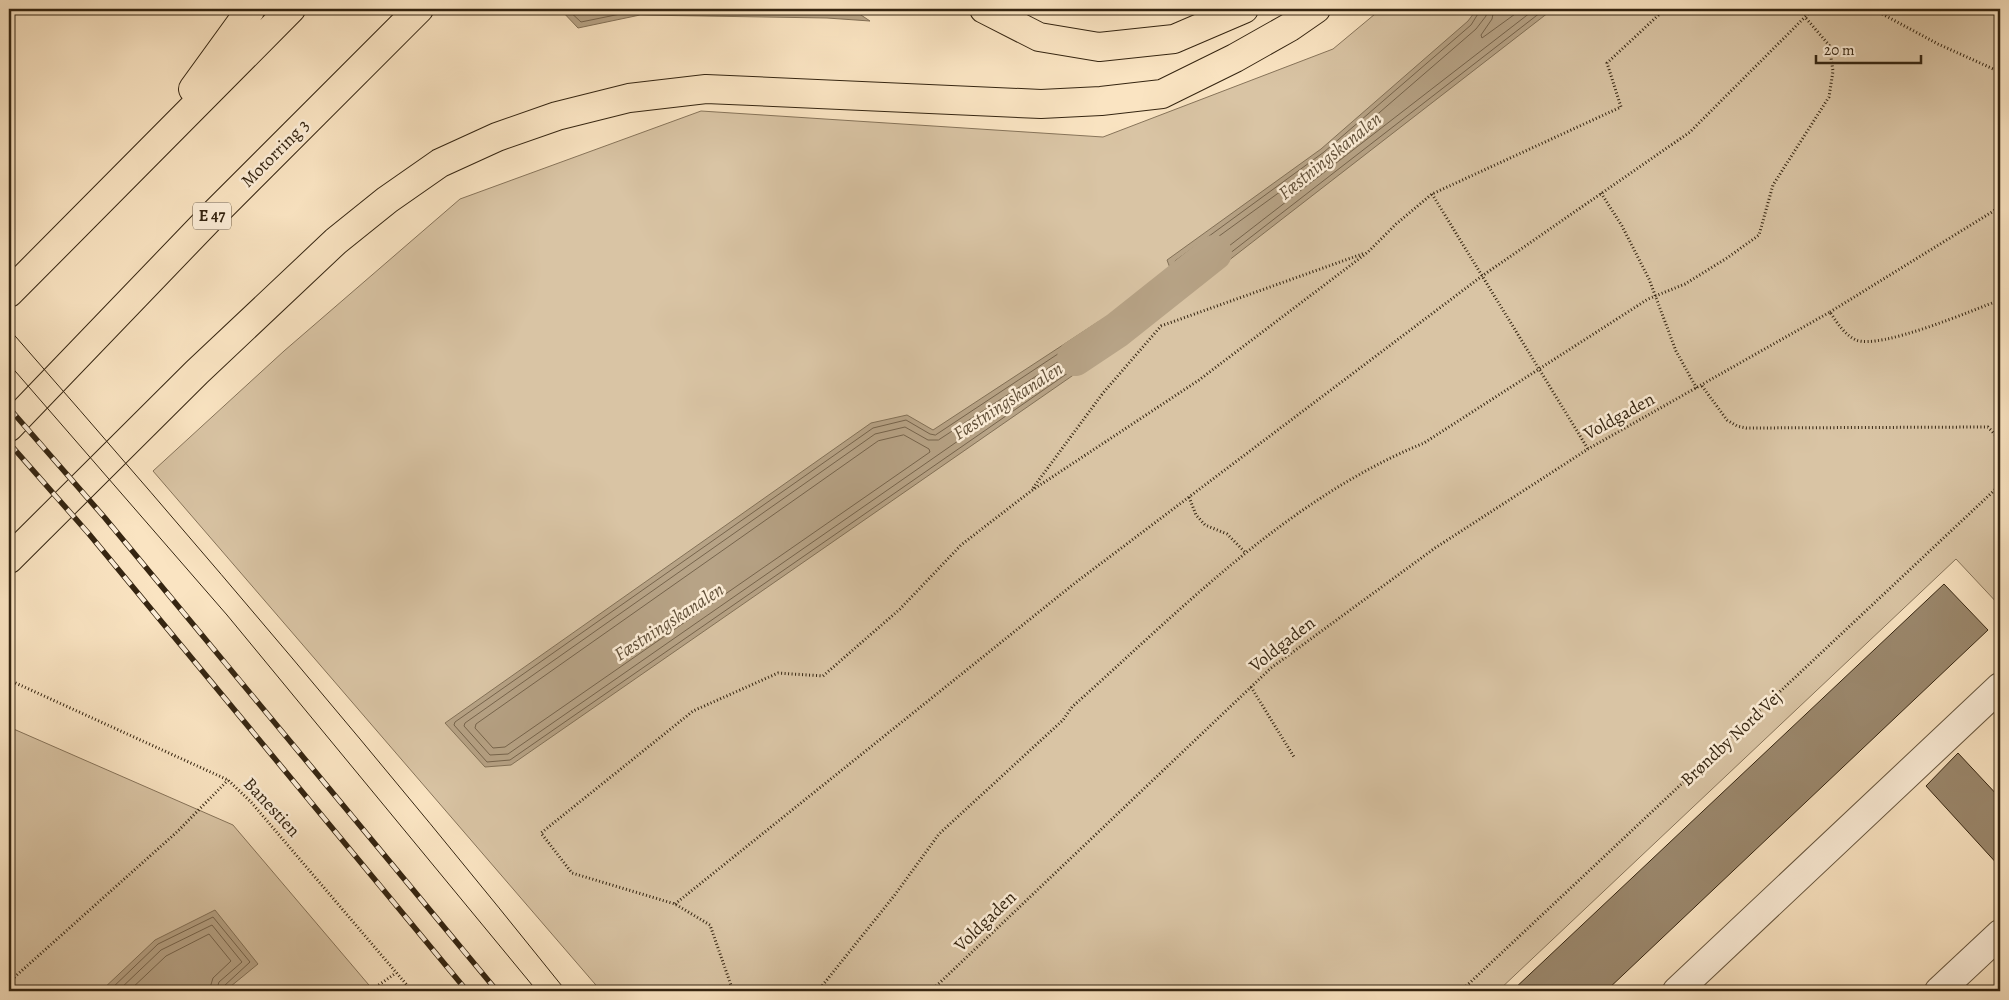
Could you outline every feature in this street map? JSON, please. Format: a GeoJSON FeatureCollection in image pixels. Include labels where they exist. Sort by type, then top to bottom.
{"type":"FeatureCollection","features":[{"type":"Feature","properties":{"kind":"highway"},"geometry":{"type":"LineString","coordinates":[[145,156],[251,9]]}},
{"type":"Feature","properties":{"kind":"highway"},"geometry":{"type":"LineString","coordinates":[[9,293],[292,9]]}},
{"type":"Feature","properties":{"kind":"highway","name":"Motorring 3"},"geometry":{"type":"LineString","coordinates":[[9,427],[211,217],[418,9]]}},
{"type":"Feature","properties":{"kind":"highway"},"geometry":{"type":"LineString","coordinates":[[984,9],[1039,37],[1099,47],[1174,39],[1244,9]]}},
{"type":"Feature","properties":{"kind":"highway"},"geometry":{"type":"LineString","coordinates":[[9,559],[197,372],[336,241],[387,200],[440,163],[497,137],[557,116],[629,98],[706,89],[1041,104],[1101,101],[1162,94],[1243,54],[1290,27],[1316,9]]}},
{"type":"Feature","properties":{"kind":"street"},"geometry":{"type":"LineString","coordinates":[[1677,991],[2000,687]]}},
{"type":"Feature","properties":{"kind":"street"},"geometry":{"type":"LineString","coordinates":[[1939,991],[2000,934]]}},
{"type":"Feature","properties":{"kind":"path"},"geometry":{"type":"LineString","coordinates":[[733,991],[710,926],[675,904],[572,873],[541,833],[693,711],[778,673],[823,676],[900,609],[961,545],[1031,491],[1199,380],[1368,252],[1396,224],[1432,194],[1621,107],[1607,63],[1665,9]]}},
{"type":"Feature","properties":{"kind":"path"},"geometry":{"type":"LineString","coordinates":[[675,904],[1068,589],[1482,276],[1690,132],[1813,9]]}},
{"type":"Feature","properties":{"kind":"path"},"geometry":{"type":"LineString","coordinates":[[1873,9],[1938,44],[2000,72]]}},
{"type":"Feature","properties":{"kind":"path"},"geometry":{"type":"LineString","coordinates":[[818,991],[894,896],[939,834],[1063,720],[1072,708],[1246,553],[1315,501],[1390,457],[1424,443],[1656,296],[1685,284],[1727,258],[1759,235],[1773,185],[1830,98],[1833,71],[1829,45],[1805,17]]}},
{"type":"Feature","properties":{"kind":"path"},"geometry":{"type":"LineString","coordinates":[[1432,194],[1588,449]]}},
{"type":"Feature","properties":{"kind":"path"},"geometry":{"type":"LineString","coordinates":[[1601,194],[1622,226],[1656,296],[1676,351],[1697,389]]}},
{"type":"Feature","properties":{"kind":"path","name":"Voldgaden"},"geometry":{"type":"LineString","coordinates":[[931,991],[1271,668],[1435,548],[1588,449],[1830,312],[2000,207]]}},
{"type":"Feature","properties":{"kind":"path"},"geometry":{"type":"LineString","coordinates":[[1031,491],[1103,393],[1161,326],[1368,252]]}},
{"type":"Feature","properties":{"kind":"path"},"geometry":{"type":"LineString","coordinates":[[1830,312],[1837,323],[1855,340],[1874,342],[1919,329],[2000,300]]}},
{"type":"Feature","properties":{"kind":"path"},"geometry":{"type":"LineString","coordinates":[[1702,386],[1719,412],[1737,426],[1791,428],[1988,427],[2000,440]]}},
{"type":"Feature","properties":{"kind":"path","name":"Brøndby Nord Vej"},"geometry":{"type":"LineString","coordinates":[[1461,991],[2000,485]]}},
{"type":"Feature","properties":{"kind":"path"},"geometry":{"type":"LineString","coordinates":[[1189,497],[1196,515],[1205,525],[1220,529],[1238,543],[1246,553]]}},
{"type":"Feature","properties":{"kind":"path","name":"Banestien"},"geometry":{"type":"LineString","coordinates":[[9,680],[228,780],[251,802],[412,991]]}},
{"type":"Feature","properties":{"kind":"path"},"geometry":{"type":"LineString","coordinates":[[1251,686],[1294,757]]}},
{"type":"Feature","properties":{"kind":"path"},"geometry":{"type":"LineString","coordinates":[[9,982],[178,831],[228,780]]}},
{"type":"Feature","properties":{"kind":"path"},"geometry":{"type":"LineString","coordinates":[[370,991],[396,972]]}},
{"type":"Feature","properties":{"kind":"shaded area"},"geometry":{"type":"Polygon","coordinates":[[[1381,9],[2000,9],[2000,606],[1956,559],[1498,991],[601,991],[153,471],[284,351],[460,199],[701,111],[1103,137],[1333,49],[1381,9]]]}},
{"type":"Feature","properties":{"kind":"shaded area"},"geometry":{"type":"Polygon","coordinates":[[[9,727],[233,825],[374,991],[9,991],[9,727]]]}},
{"type":"Feature","properties":{"kind":"water"},"geometry":{"type":"Polygon","coordinates":[[[560,9],[852,9],[870,21],[827,18],[640,15],[578,28],[560,9]]]}},
{"type":"Feature","properties":{"kind":"water"},"geometry":{"type":"Polygon","coordinates":[[[1477,9],[1553,9],[1188,292],[1176,284],[1167,260],[1321,149],[1468,21],[1477,9]]]}},
{"type":"Feature","properties":{"kind":"water"},"geometry":{"type":"Polygon","coordinates":[[[1098,322],[1114,327],[1121,342],[511,765],[485,767],[445,723],[871,423],[907,415],[933,430],[1098,322]]]}},
{"type":"Feature","properties":{"kind":"water"},"geometry":{"type":"Polygon","coordinates":[[[215,910],[258,964],[225,991],[101,991],[155,940],[215,910]]]}},
{"type":"Feature","properties":{"kind":"building"},"geometry":{"type":"Polygon","coordinates":[[[1944,584],[1988,630],[1606,991],[1512,991],[1944,584]]]}},
{"type":"Feature","properties":{"kind":"building"},"geometry":{"type":"Polygon","coordinates":[[[1958,753],[2000,798],[2000,867],[1926,786],[1958,753]]]}},
{"type":"Feature","properties":{"kind":"waterway","name":"Fæstningskanalen"},"geometry":{"type":"LineString","coordinates":[[1075,358],[1117,330],[1214,253]]}},
{"type":"Feature","properties":{"kind":"tram line"},"geometry":{"type":"LineString","coordinates":[[9,329],[291,657],[430,823],[566,991]]}},
{"type":"Feature","properties":{"kind":"tram line"},"geometry":{"type":"LineString","coordinates":[[9,364],[227,615],[537,991]]}},
{"type":"Feature","properties":{"kind":"railway"},"geometry":{"type":"LineString","coordinates":[[9,408],[105,518],[497,991]]}},
{"type":"Feature","properties":{"kind":"railway"},"geometry":{"type":"LineString","coordinates":[[9,443],[89,534],[467,991]]}}]}
